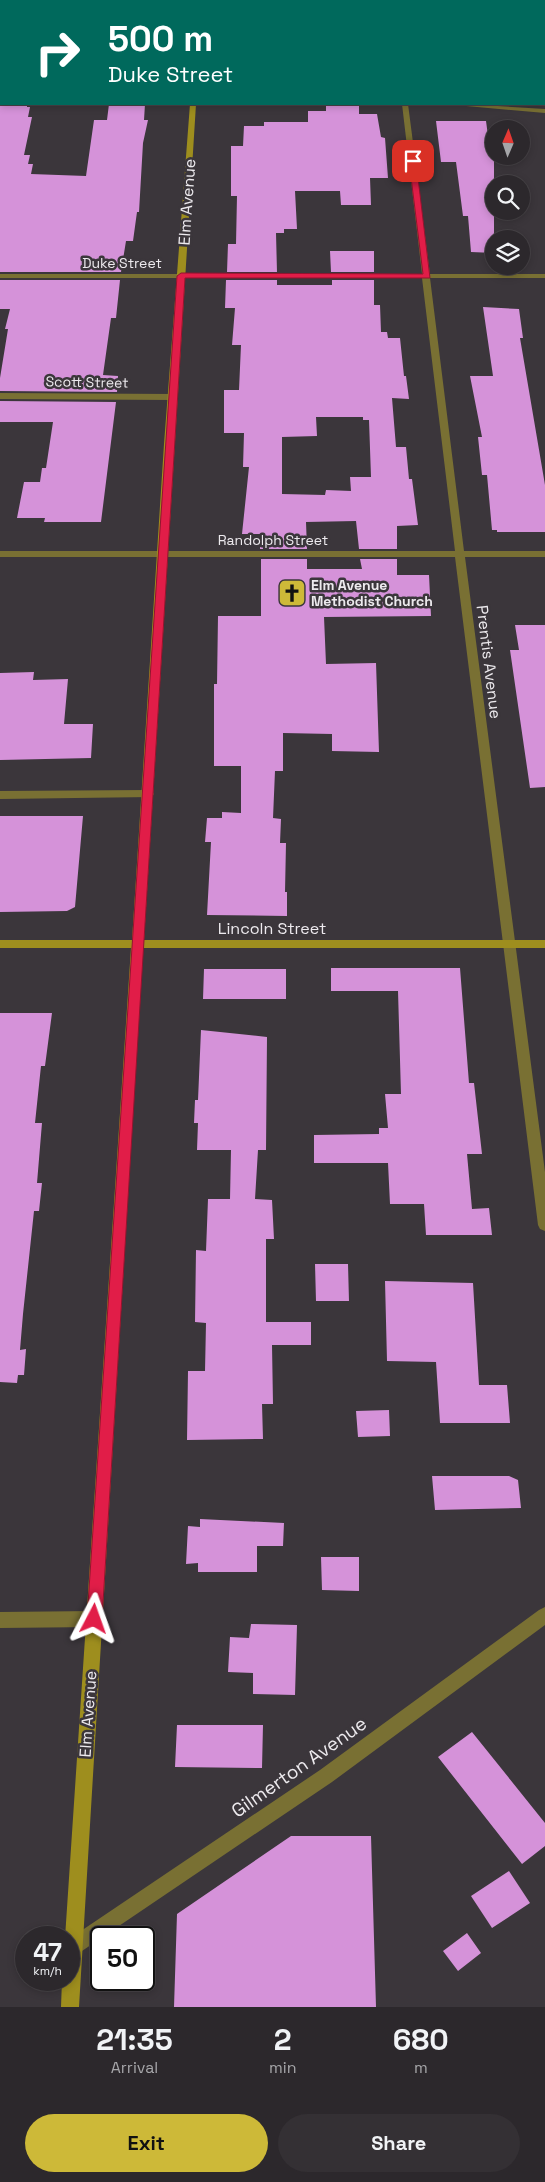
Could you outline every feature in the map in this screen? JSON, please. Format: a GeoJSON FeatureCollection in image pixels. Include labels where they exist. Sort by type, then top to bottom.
{"type":"FeatureCollection","features":[{"type":"Feature","properties":{"kind":"main road","name":"Elm Avenue"},"geometry":{"type":"LineString","coordinates":[[74,1926],[193,105]]}},
{"type":"Feature","properties":{"kind":"main road","name":"Lincoln Street"},"geometry":{"type":"LineString","coordinates":[[0,944],[545,944]]}},
{"type":"Feature","properties":{"kind":"main road","name":"Elm Avenue"},"geometry":{"type":"LineString","coordinates":[[70,2007],[71,1991]]}},
{"type":"Feature","properties":{"kind":"street","name":"Prentis Avenue"},"geometry":{"type":"LineString","coordinates":[[405,105],[545,1225]]}},
{"type":"Feature","properties":{"kind":"street"},"geometry":{"type":"LineString","coordinates":[[477,105],[545,111]]}},
{"type":"Feature","properties":{"kind":"street","name":"Duke Street"},"geometry":{"type":"LineString","coordinates":[[0,276],[545,276]]}},
{"type":"Feature","properties":{"kind":"street","name":"Scott Street"},"geometry":{"type":"LineString","coordinates":[[0,396],[173,397]]}},
{"type":"Feature","properties":{"kind":"street","name":"Randolph Street"},"geometry":{"type":"LineString","coordinates":[[0,554],[545,554]]}},
{"type":"Feature","properties":{"kind":"street"},"geometry":{"type":"LineString","coordinates":[[0,794],[148,794]]}},
{"type":"Feature","properties":{"kind":"street","name":"Gilmerton Avenue"},"geometry":{"type":"LineString","coordinates":[[80,1942],[326,1776],[545,1615]]}},
{"type":"Feature","properties":{"kind":"street"},"geometry":{"type":"LineString","coordinates":[[0,1620],[94,1619]]}},
{"type":"Feature","properties":{"kind":"building"},"geometry":{"type":"Polygon","coordinates":[[[0,105],[27,105],[27,107],[30,107],[28,117],[32,117],[24,155],[30,155],[28,164],[33,164],[31,174],[86,176],[94,120],[107,120],[109,105],[145,105],[144,120],[148,120],[143,143],[139,212],[137,212],[133,241],[126,241],[121,272],[0,272],[0,105]]]}},
{"type":"Feature","properties":{"kind":"building"},"geometry":{"type":"Polygon","coordinates":[[[326,105],[359,105],[359,114],[377,114],[381,137],[385,138],[388,178],[370,178],[371,205],[341,205],[340,191],[295,191],[297,229],[284,229],[284,233],[276,233],[277,272],[227,272],[228,244],[236,244],[237,196],[231,196],[231,146],[243,146],[244,126],[264,126],[264,122],[308,122],[308,111],[326,111],[326,105]]]}},
{"type":"Feature","properties":{"kind":"building"},"geometry":{"type":"Polygon","coordinates":[[[436,121],[485,121],[485,165],[494,165],[494,175],[485,175],[485,220],[494,220],[494,230],[485,230],[485,253],[471,252],[468,216],[463,216],[456,162],[441,162],[436,121]]]}},
{"type":"Feature","properties":{"kind":"building"},"geometry":{"type":"Polygon","coordinates":[[[330,251],[374,251],[374,272],[331,272],[330,251]]]}},
{"type":"Feature","properties":{"kind":"building"},"geometry":{"type":"Polygon","coordinates":[[[0,280],[120,280],[116,318],[111,318],[103,375],[118,376],[117,392],[0,391],[0,378],[8,329],[5,329],[10,309],[0,309],[0,280]]]}},
{"type":"Feature","properties":{"kind":"building"},"geometry":{"type":"Polygon","coordinates":[[[226,280],[277,280],[277,285],[332,285],[332,280],[374,280],[374,305],[380,305],[381,332],[387,332],[388,338],[400,338],[404,376],[406,376],[409,399],[392,398],[396,447],[406,447],[409,479],[412,479],[418,525],[397,526],[397,549],[359,549],[356,521],[306,522],[307,549],[260,549],[260,534],[242,534],[249,467],[243,467],[244,433],[224,433],[224,390],[239,390],[241,345],[232,345],[235,308],[225,308],[226,280]],[[316,417],[317,436],[282,437],[282,494],[325,495],[326,490],[351,491],[350,477],[371,477],[369,420],[363,420],[363,417],[316,417]]]}},
{"type":"Feature","properties":{"kind":"building"},"geometry":{"type":"Polygon","coordinates":[[[483,307],[519,309],[523,338],[520,338],[545,485],[545,532],[497,532],[497,530],[492,530],[487,475],[482,475],[478,437],[482,437],[470,376],[493,376],[483,307]]]}},
{"type":"Feature","properties":{"kind":"building"},"geometry":{"type":"Polygon","coordinates":[[[0,401],[116,402],[101,522],[44,522],[45,518],[17,518],[24,482],[40,482],[42,468],[46,468],[53,422],[0,422],[0,401]]]}},
{"type":"Feature","properties":{"kind":"building"},"geometry":{"type":"Polygon","coordinates":[[[261,559],[307,559],[307,569],[362,569],[360,559],[397,559],[397,575],[429,575],[431,616],[324,617],[326,664],[376,663],[379,752],[332,751],[332,734],[283,733],[283,771],[275,771],[273,818],[281,819],[280,843],[286,843],[285,892],[287,892],[287,916],[207,915],[211,842],[205,842],[207,818],[222,818],[222,812],[241,813],[241,766],[214,766],[214,684],[217,684],[218,616],[261,616],[261,559]]]}},
{"type":"Feature","properties":{"kind":"building"},"geometry":{"type":"Polygon","coordinates":[[[515,625],[545,625],[545,787],[530,788],[510,650],[519,650],[515,625]]]}},
{"type":"Feature","properties":{"kind":"building"},"geometry":{"type":"Polygon","coordinates":[[[34,672],[33,680],[68,679],[64,724],[93,724],[91,758],[0,760],[0,673],[34,672]]]}},
{"type":"Feature","properties":{"kind":"building"},"geometry":{"type":"Polygon","coordinates":[[[0,816],[83,816],[75,907],[67,911],[0,912],[0,816]]]}},
{"type":"Feature","properties":{"kind":"building"},"geometry":{"type":"Polygon","coordinates":[[[331,968],[460,968],[469,1083],[474,1083],[482,1154],[467,1154],[472,1209],[489,1208],[492,1235],[426,1235],[424,1204],[390,1204],[388,1163],[314,1163],[314,1135],[379,1134],[379,1128],[388,1128],[385,1094],[401,1094],[398,991],[331,991],[331,968]]]}},
{"type":"Feature","properties":{"kind":"building"},"geometry":{"type":"Polygon","coordinates":[[[204,969],[286,969],[286,999],[203,999],[204,969]]]}},
{"type":"Feature","properties":{"kind":"building"},"geometry":{"type":"Polygon","coordinates":[[[0,1013],[52,1013],[45,1066],[41,1066],[35,1123],[42,1123],[37,1183],[42,1183],[39,1211],[34,1211],[23,1314],[20,1350],[26,1349],[24,1375],[18,1375],[17,1383],[0,1382],[0,1013]]]}},
{"type":"Feature","properties":{"kind":"building"},"geometry":{"type":"Polygon","coordinates":[[[201,1030],[267,1037],[266,1150],[258,1150],[255,1199],[272,1200],[274,1239],[266,1239],[266,1322],[311,1322],[311,1345],[272,1345],[273,1404],[262,1404],[263,1439],[187,1440],[188,1371],[205,1371],[206,1323],[195,1322],[196,1250],[206,1251],[208,1199],[230,1199],[231,1150],[197,1150],[198,1123],[194,1123],[195,1100],[198,1100],[201,1030]]]}},
{"type":"Feature","properties":{"kind":"building"},"geometry":{"type":"Polygon","coordinates":[[[315,1264],[348,1264],[349,1301],[316,1301],[315,1264]]]}},
{"type":"Feature","properties":{"kind":"building"},"geometry":{"type":"Polygon","coordinates":[[[385,1281],[473,1283],[479,1385],[507,1385],[510,1423],[440,1423],[436,1362],[387,1361],[385,1281]]]}},
{"type":"Feature","properties":{"kind":"building"},"geometry":{"type":"Polygon","coordinates":[[[389,1410],[390,1436],[358,1437],[356,1411],[389,1410]]]}},
{"type":"Feature","properties":{"kind":"building"},"geometry":{"type":"Polygon","coordinates":[[[432,1476],[509,1476],[518,1480],[521,1508],[435,1510],[432,1476]]]}},
{"type":"Feature","properties":{"kind":"building"},"geometry":{"type":"Polygon","coordinates":[[[200,1519],[284,1523],[283,1546],[257,1546],[257,1572],[198,1572],[198,1563],[186,1564],[188,1526],[200,1527],[200,1519]]]}},
{"type":"Feature","properties":{"kind":"building"},"geometry":{"type":"Polygon","coordinates":[[[321,1557],[359,1557],[359,1591],[322,1590],[321,1557]]]}},
{"type":"Feature","properties":{"kind":"building"},"geometry":{"type":"Polygon","coordinates":[[[251,1624],[297,1625],[295,1695],[253,1694],[253,1673],[228,1672],[230,1637],[249,1638],[251,1624]]]}},
{"type":"Feature","properties":{"kind":"building"},"geometry":{"type":"Polygon","coordinates":[[[177,1725],[263,1725],[262,1768],[175,1767],[177,1725]]]}},
{"type":"Feature","properties":{"kind":"building"},"geometry":{"type":"Polygon","coordinates":[[[472,1732],[545,1823],[545,1846],[522,1864],[438,1757],[472,1732]]]}},
{"type":"Feature","properties":{"kind":"building"},"geometry":{"type":"Polygon","coordinates":[[[291,1836],[371,1836],[376,2007],[174,2007],[177,1914],[291,1836]]]}},
{"type":"Feature","properties":{"kind":"building"},"geometry":{"type":"Polygon","coordinates":[[[509,1871],[530,1903],[492,1928],[471,1896],[509,1871]]]}},
{"type":"Feature","properties":{"kind":"building"},"geometry":{"type":"Polygon","coordinates":[[[467,1933],[481,1953],[458,1971],[443,1951],[467,1933]]]}},
{"type":"Feature","properties":{"kind":"place","name":"Elm Avenue Methodist Church"},"geometry":{"type":"Point","coordinates":[292,593]}},
{"type":"Feature","properties":{"kind":"route"},"geometry":{"type":"LineString","coordinates":[[94,1619],[181,276],[427,276],[413,161]]}}]}
